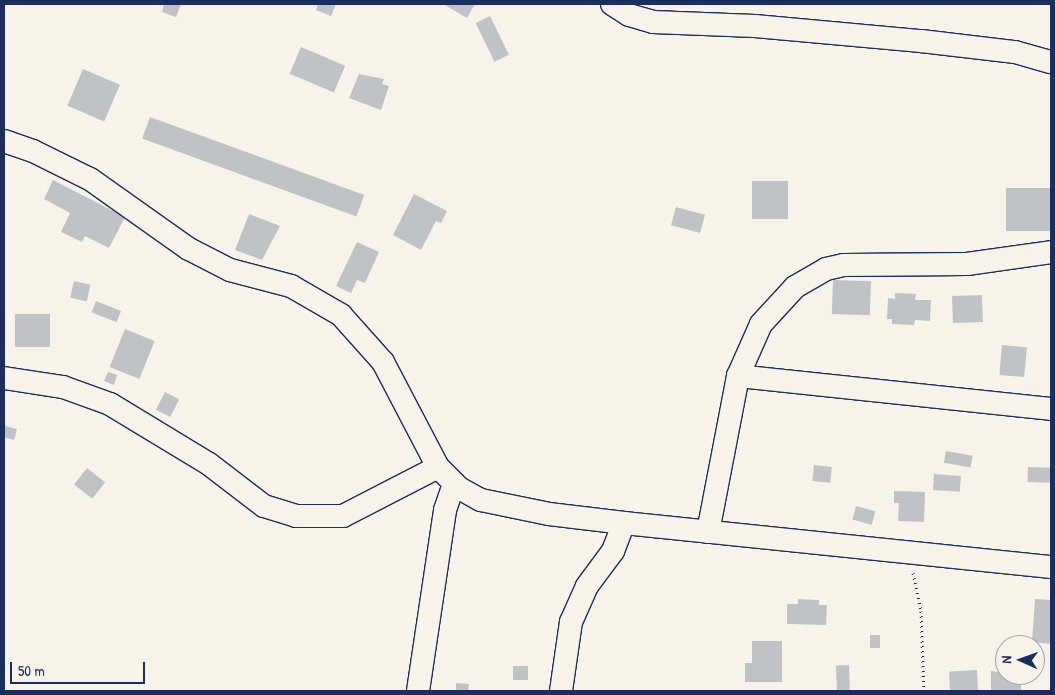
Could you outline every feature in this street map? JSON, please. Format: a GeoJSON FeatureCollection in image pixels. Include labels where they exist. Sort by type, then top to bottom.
{"type":"FeatureCollection","features":[{"type":"Feature","properties":{"kind":"street"},"geometry":{"type":"LineString","coordinates":[[612,4],[630,15],[653,22],[755,26],[921,41],[1015,52],[1051,62]]}},
{"type":"Feature","properties":{"kind":"street"},"geometry":{"type":"LineString","coordinates":[[4,141],[62,164],[90,179],[198,253],[230,270],[291,286],[341,315],[383,362],[438,467],[454,484],[493,504],[624,524],[1051,567]]}},
{"type":"Feature","properties":{"kind":"street"},"geometry":{"type":"LineString","coordinates":[[708,532],[738,376],[754,338],[771,311],[795,287],[826,269],[844,265],[968,264],[1051,252]]}},
{"type":"Feature","properties":{"kind":"street"},"geometry":{"type":"LineString","coordinates":[[738,376],[1051,409]]}},
{"type":"Feature","properties":{"kind":"street"},"geometry":{"type":"LineString","coordinates":[[4,378],[63,387],[110,404],[209,464],[264,506],[296,516],[343,516],[438,467]]}},
{"type":"Feature","properties":{"kind":"street"},"geometry":{"type":"LineString","coordinates":[[418,691],[444,510],[454,484]]}},
{"type":"Feature","properties":{"kind":"street"},"geometry":{"type":"LineString","coordinates":[[561,691],[571,622],[587,586],[613,551],[624,524]]}},
{"type":"Feature","properties":{"kind":"path"},"geometry":{"type":"LineString","coordinates":[[909,552],[921,611],[924,691]]}},
{"type":"Feature","properties":{"kind":"building"},"geometry":{"type":"Polygon","coordinates":[[[164,4],[181,4],[176,17],[162,12],[164,4]]]}},
{"type":"Feature","properties":{"kind":"building"},"geometry":{"type":"Polygon","coordinates":[[[318,4],[336,4],[331,16],[316,10],[318,4]]]}},
{"type":"Feature","properties":{"kind":"building"},"geometry":{"type":"Polygon","coordinates":[[[443,4],[475,4],[467,18],[443,4]]]}},
{"type":"Feature","properties":{"kind":"building"},"geometry":{"type":"Polygon","coordinates":[[[490,16],[509,55],[494,62],[476,23],[490,16]]]}},
{"type":"Feature","properties":{"kind":"building"},"geometry":{"type":"Polygon","coordinates":[[[301,47],[345,66],[334,92],[290,74],[301,47]]]}},
{"type":"Feature","properties":{"kind":"building"},"geometry":{"type":"Polygon","coordinates":[[[83,69],[120,85],[104,121],[67,106],[83,69]]]}},
{"type":"Feature","properties":{"kind":"building"},"geometry":{"type":"Polygon","coordinates":[[[359,74],[384,79],[382,84],[389,86],[381,110],[349,98],[359,74]]]}},
{"type":"Feature","properties":{"kind":"building"},"geometry":{"type":"Polygon","coordinates":[[[150,117],[364,195],[356,217],[142,139],[150,117]]]}},
{"type":"Feature","properties":{"kind":"building"},"geometry":{"type":"Polygon","coordinates":[[[53,180],[125,217],[109,248],[85,236],[82,242],[61,232],[70,213],[44,199],[53,180]]]}},
{"type":"Feature","properties":{"kind":"building"},"geometry":{"type":"Polygon","coordinates":[[[752,181],[788,181],[788,219],[752,219],[752,181]]]}},
{"type":"Feature","properties":{"kind":"building"},"geometry":{"type":"Polygon","coordinates":[[[1006,188],[1051,188],[1051,231],[1006,231],[1006,188]]]}},
{"type":"Feature","properties":{"kind":"building"},"geometry":{"type":"Polygon","coordinates":[[[414,194],[447,211],[441,223],[436,221],[421,250],[393,235],[414,194]]]}},
{"type":"Feature","properties":{"kind":"building"},"geometry":{"type":"Polygon","coordinates":[[[676,207],[705,215],[700,233],[671,225],[676,207]]]}},
{"type":"Feature","properties":{"kind":"building"},"geometry":{"type":"Polygon","coordinates":[[[249,214],[280,226],[262,260],[235,250],[249,214]]]}},
{"type":"Feature","properties":{"kind":"building"},"geometry":{"type":"Polygon","coordinates":[[[357,242],[379,252],[365,283],[357,280],[351,293],[336,286],[357,242]]]}},
{"type":"Feature","properties":{"kind":"building"},"geometry":{"type":"Polygon","coordinates":[[[833,280],[871,281],[870,315],[832,314],[833,280]]]}},
{"type":"Feature","properties":{"kind":"building"},"geometry":{"type":"Polygon","coordinates":[[[74,281],[91,285],[87,301],[70,298],[74,281]]]}},
{"type":"Feature","properties":{"kind":"building"},"geometry":{"type":"Polygon","coordinates":[[[895,293],[916,294],[915,300],[931,300],[930,321],[915,320],[914,325],[892,324],[892,319],[887,319],[888,298],[895,299],[895,293]]]}},
{"type":"Feature","properties":{"kind":"building"},"geometry":{"type":"Polygon","coordinates":[[[982,295],[983,322],[953,323],[952,296],[982,295]]]}},
{"type":"Feature","properties":{"kind":"building"},"geometry":{"type":"Polygon","coordinates":[[[96,301],[121,311],[117,322],[92,312],[96,301]]]}},
{"type":"Feature","properties":{"kind":"building"},"geometry":{"type":"Polygon","coordinates":[[[15,314],[50,314],[50,347],[15,347],[15,314]]]}},
{"type":"Feature","properties":{"kind":"building"},"geometry":{"type":"Polygon","coordinates":[[[125,329],[155,341],[139,379],[110,367],[125,329]]]}},
{"type":"Feature","properties":{"kind":"building"},"geometry":{"type":"Polygon","coordinates":[[[1002,345],[1027,347],[1024,377],[999,375],[1002,345]]]}},
{"type":"Feature","properties":{"kind":"building"},"geometry":{"type":"Polygon","coordinates":[[[108,372],[117,375],[114,385],[104,381],[108,372]]]}},
{"type":"Feature","properties":{"kind":"building"},"geometry":{"type":"Polygon","coordinates":[[[165,392],[179,399],[170,417],[156,410],[165,392]]]}},
{"type":"Feature","properties":{"kind":"building"},"geometry":{"type":"Polygon","coordinates":[[[5,426],[17,429],[14,440],[4,437],[5,426]]]}},
{"type":"Feature","properties":{"kind":"building"},"geometry":{"type":"Polygon","coordinates":[[[946,451],[973,456],[971,468],[944,463],[946,451]]]}},
{"type":"Feature","properties":{"kind":"building"},"geometry":{"type":"Polygon","coordinates":[[[814,465],[832,467],[830,483],[812,481],[814,465]]]}},
{"type":"Feature","properties":{"kind":"building"},"geometry":{"type":"Polygon","coordinates":[[[1028,467],[1051,468],[1050,483],[1027,482],[1028,467]]]}},
{"type":"Feature","properties":{"kind":"building"},"geometry":{"type":"Polygon","coordinates":[[[87,468],[105,482],[92,499],[74,485],[87,468]]]}},
{"type":"Feature","properties":{"kind":"building"},"geometry":{"type":"Polygon","coordinates":[[[934,474],[961,476],[960,492],[933,490],[934,474]]]}},
{"type":"Feature","properties":{"kind":"building"},"geometry":{"type":"Polygon","coordinates":[[[894,491],[925,492],[924,522],[898,521],[899,503],[894,503],[894,491]]]}},
{"type":"Feature","properties":{"kind":"building"},"geometry":{"type":"Polygon","coordinates":[[[856,506],[875,511],[872,525],[852,520],[856,506]]]}},
{"type":"Feature","properties":{"kind":"building"},"geometry":{"type":"Polygon","coordinates":[[[798,599],[819,600],[819,605],[827,605],[826,625],[787,624],[787,604],[798,604],[798,599]]]}},
{"type":"Feature","properties":{"kind":"building"},"geometry":{"type":"Polygon","coordinates":[[[1035,599],[1051,600],[1051,644],[1045,643],[1045,635],[1032,635],[1035,599]]]}},
{"type":"Feature","properties":{"kind":"building"},"geometry":{"type":"Polygon","coordinates":[[[870,635],[880,635],[880,648],[870,648],[870,635]]]}},
{"type":"Feature","properties":{"kind":"building"},"geometry":{"type":"Polygon","coordinates":[[[752,641],[782,641],[782,682],[745,682],[745,663],[752,663],[752,641]]]}},
{"type":"Feature","properties":{"kind":"building"},"geometry":{"type":"Polygon","coordinates":[[[836,665],[849,665],[850,690],[837,690],[836,665]]]}},
{"type":"Feature","properties":{"kind":"building"},"geometry":{"type":"Polygon","coordinates":[[[513,666],[528,666],[528,680],[513,680],[513,666]]]}},
{"type":"Feature","properties":{"kind":"building"},"geometry":{"type":"Polygon","coordinates":[[[977,670],[978,691],[950,691],[949,671],[977,670]]]}},
{"type":"Feature","properties":{"kind":"building"},"geometry":{"type":"Polygon","coordinates":[[[991,671],[995,672],[995,685],[1021,685],[1021,691],[991,691],[991,671]]]}},
{"type":"Feature","properties":{"kind":"building"},"geometry":{"type":"Polygon","coordinates":[[[456,683],[469,684],[468,691],[456,691],[456,683]]]}}]}
